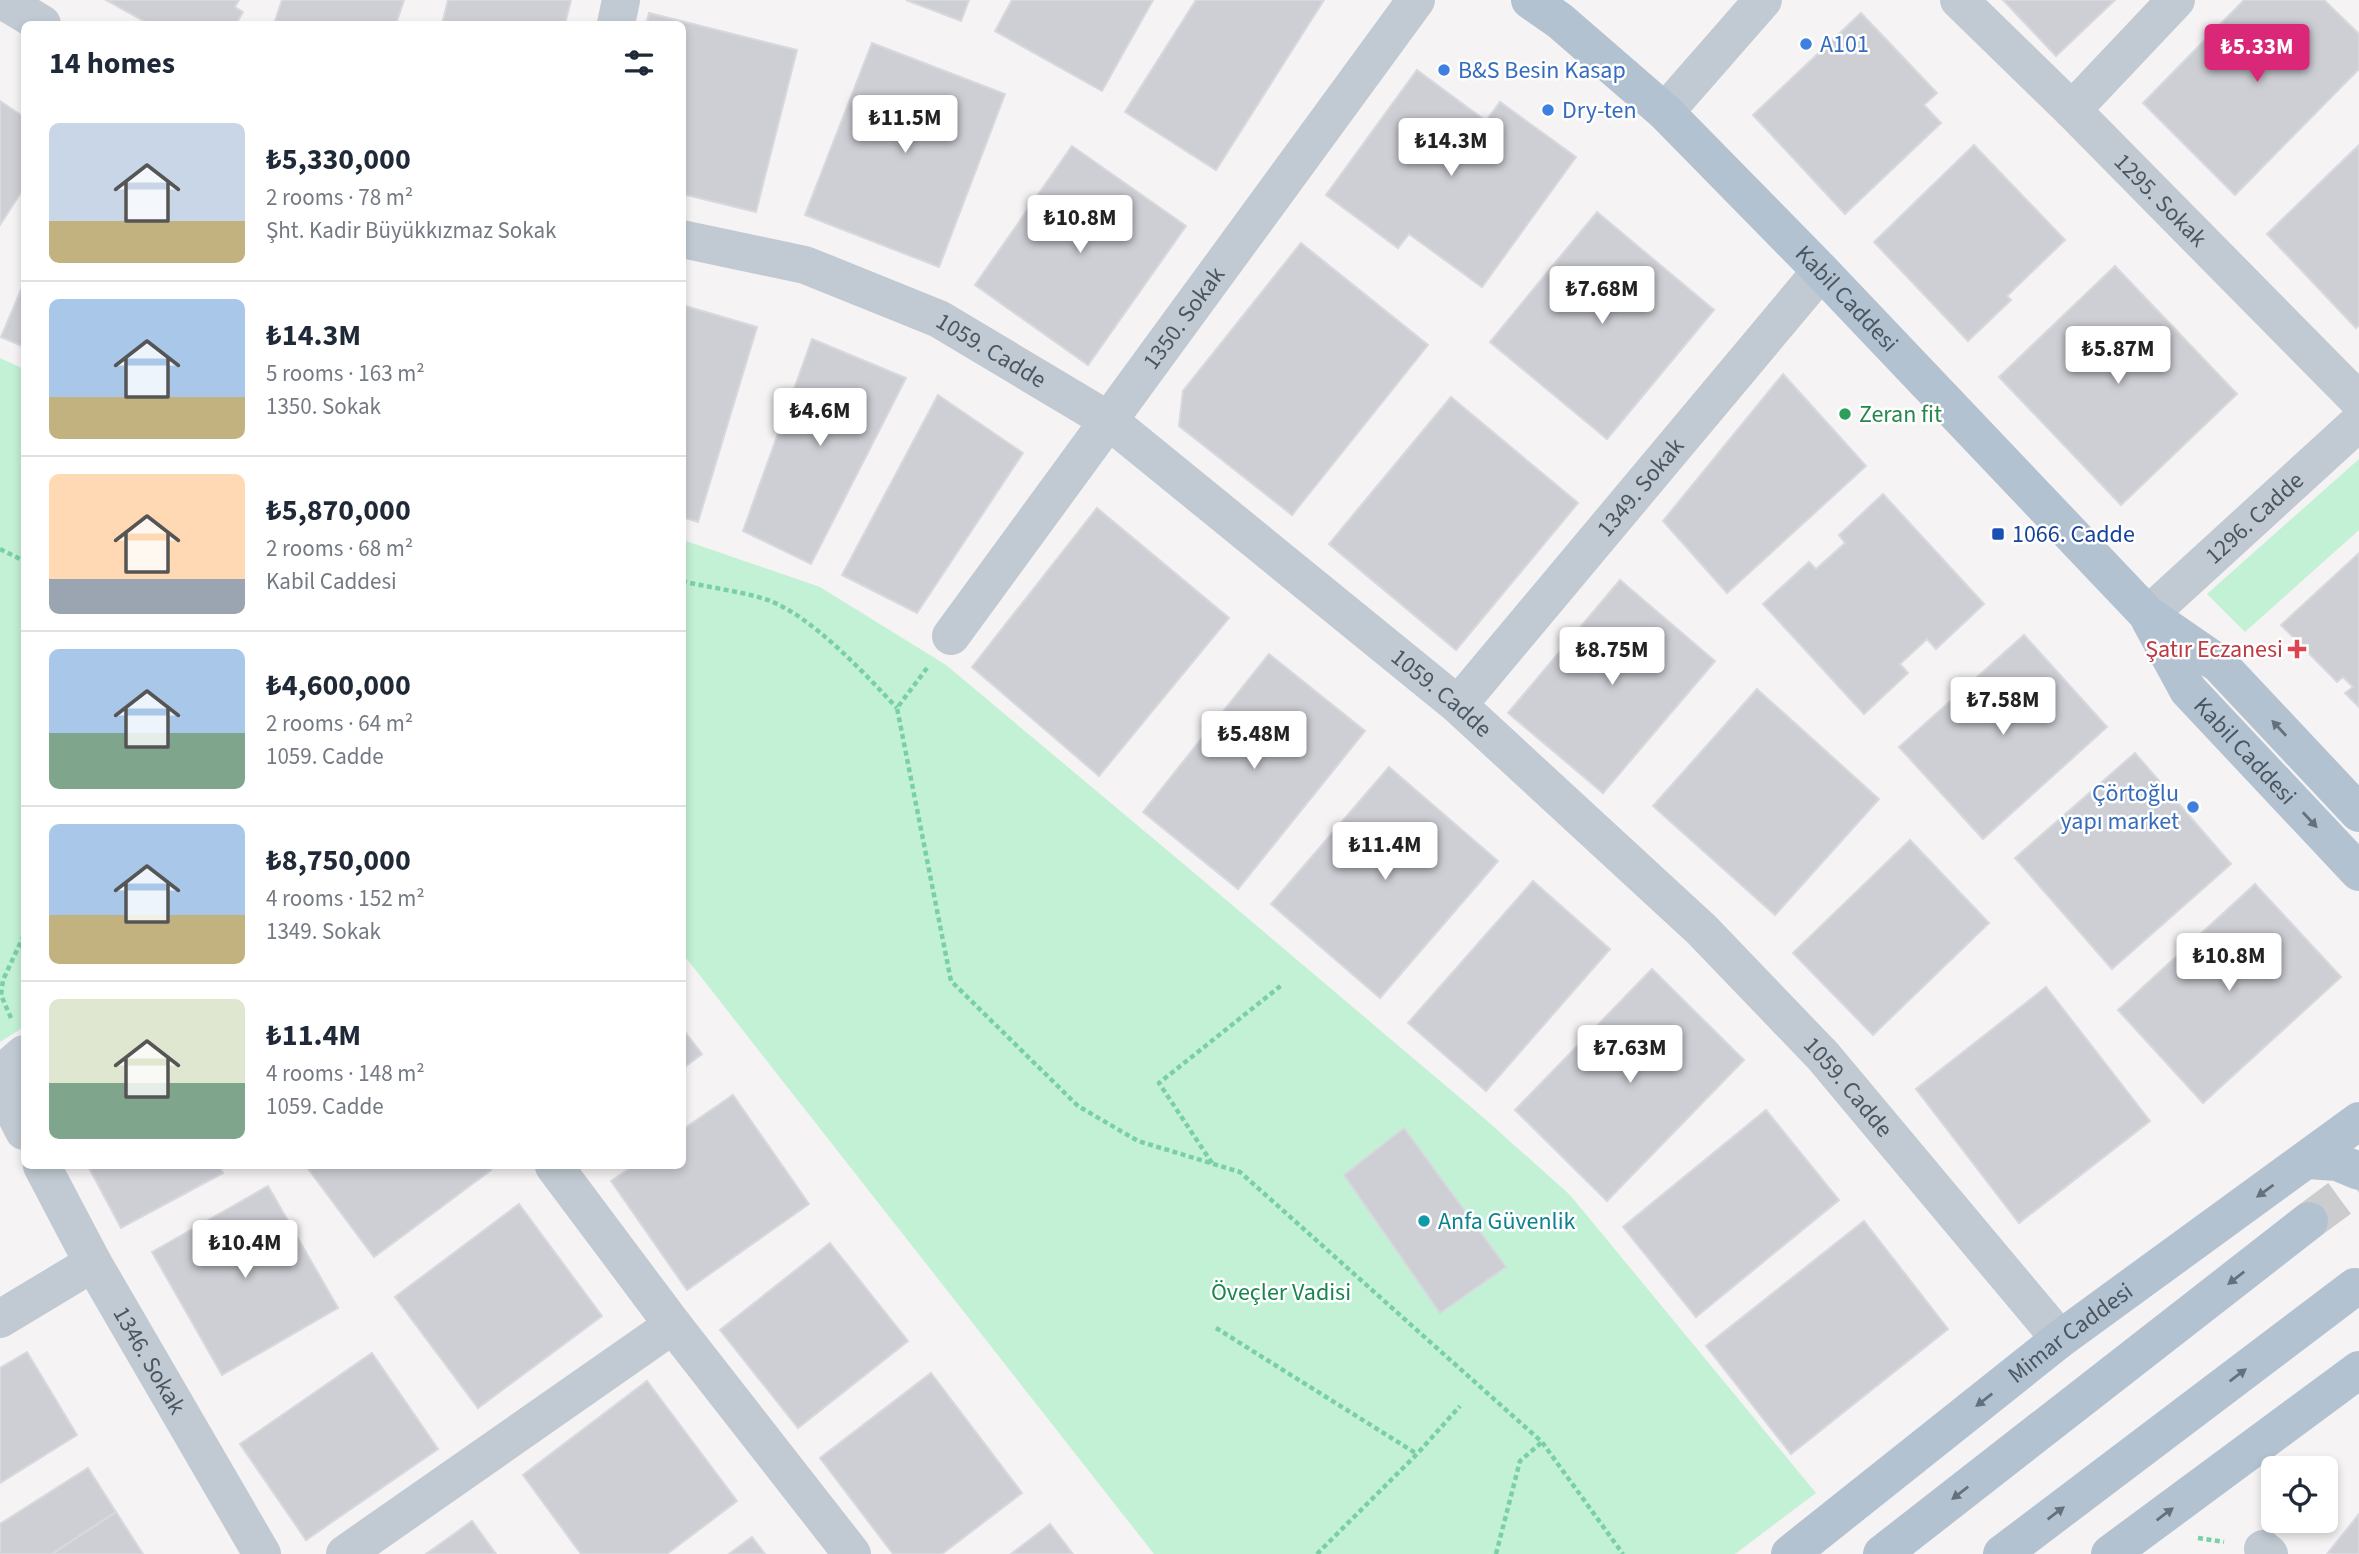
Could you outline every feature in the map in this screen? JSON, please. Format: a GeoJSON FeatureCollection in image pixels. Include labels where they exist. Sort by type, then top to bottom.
{"type":"FeatureCollection","features":[{"type":"Feature","properties":{"kind":"main road","name":"Kabil Caddesi"},"geometry":{"type":"LineString","coordinates":[[1530,0],[1560,21],[1665,112],[1821,271],[2148,615],[2219,664],[2359,813]]}},
{"type":"Feature","properties":{"kind":"main road","name":"Kabil Caddesi"},"geometry":{"type":"LineString","coordinates":[[2148,615],[2188,690],[2359,872]]}},
{"type":"Feature","properties":{"kind":"main road","name":"Mimar Caddesi"},"geometry":{"type":"LineString","coordinates":[[1790,1554],[2060,1339],[2359,1121]]}},
{"type":"Feature","properties":{"kind":"main road"},"geometry":{"type":"LineString","coordinates":[[2307,1160],[2337,1162],[2359,1171]]}},
{"type":"Feature","properties":{"kind":"main road"},"geometry":{"type":"LineString","coordinates":[[1882,1554],[2309,1221]]}},
{"type":"Feature","properties":{"kind":"main road"},"geometry":{"type":"LineString","coordinates":[[2002,1554],[2355,1287]]}},
{"type":"Feature","properties":{"kind":"main road"},"geometry":{"type":"LineString","coordinates":[[2110,1554],[2359,1370]]}},
{"type":"Feature","properties":{"kind":"street"},"geometry":{"type":"LineString","coordinates":[[2,0],[37,21]]}},
{"type":"Feature","properties":{"kind":"street"},"geometry":{"type":"LineString","coordinates":[[617,21],[621,0]]}},
{"type":"Feature","properties":{"kind":"street","name":"1350. Sokak"},"geometry":{"type":"LineString","coordinates":[[950,636],[1416,0]]}},
{"type":"Feature","properties":{"kind":"street"},"geometry":{"type":"LineString","coordinates":[[1665,112],[1763,0]]}},
{"type":"Feature","properties":{"kind":"street","name":"1295. Sokak"},"geometry":{"type":"LineString","coordinates":[[1958,0],[2072,110],[2359,401]]}},
{"type":"Feature","properties":{"kind":"street"},"geometry":{"type":"LineString","coordinates":[[2072,110],[2176,0]]}},
{"type":"Feature","properties":{"kind":"street","name":"1059. Cadde"},"geometry":{"type":"LineString","coordinates":[[686,240],[805,265],[939,319],[1108,421],[1458,705],[1702,930],[1823,1056],[2060,1339]]}},
{"type":"Feature","properties":{"kind":"street","name":"1349. Sokak"},"geometry":{"type":"LineString","coordinates":[[1458,705],[1821,271]]}},
{"type":"Feature","properties":{"kind":"street","name":"1296. Cadde"},"geometry":{"type":"LineString","coordinates":[[2148,615],[2359,422]]}},
{"type":"Feature","properties":{"kind":"street"},"geometry":{"type":"LineString","coordinates":[[0,1075],[20,1040]]}},
{"type":"Feature","properties":{"kind":"street"},"geometry":{"type":"LineString","coordinates":[[0,1084],[21,1125]]}},
{"type":"Feature","properties":{"kind":"street","name":"1346. Sokak"},"geometry":{"type":"LineString","coordinates":[[44,1169],[93,1263],[262,1554]]}},
{"type":"Feature","properties":{"kind":"street"},"geometry":{"type":"LineString","coordinates":[[556,1169],[673,1325],[852,1554]]}},
{"type":"Feature","properties":{"kind":"street"},"geometry":{"type":"LineString","coordinates":[[0,1319],[93,1263]]}},
{"type":"Feature","properties":{"kind":"street"},"geometry":{"type":"LineString","coordinates":[[345,1554],[673,1325]]}},
{"type":"Feature","properties":{"kind":"path"},"geometry":{"type":"LineString","coordinates":[[0,548],[21,559]]}},
{"type":"Feature","properties":{"kind":"path"},"geometry":{"type":"LineString","coordinates":[[686,582],[769,601],[805,621],[854,662],[897,708],[951,981],[1079,1106],[1138,1140],[1240,1172],[1542,1442],[1623,1554]]}},
{"type":"Feature","properties":{"kind":"path"},"geometry":{"type":"LineString","coordinates":[[897,708],[950,636]]}},
{"type":"Feature","properties":{"kind":"path"},"geometry":{"type":"LineString","coordinates":[[20,1040],[1,995],[3,980],[21,942]]}},
{"type":"Feature","properties":{"kind":"path"},"geometry":{"type":"LineString","coordinates":[[1213,1164],[1159,1083],[1283,984]]}},
{"type":"Feature","properties":{"kind":"path"},"geometry":{"type":"LineString","coordinates":[[1216,1328],[1417,1454]]}},
{"type":"Feature","properties":{"kind":"path"},"geometry":{"type":"LineString","coordinates":[[1317,1554],[1417,1454],[1460,1406]]}},
{"type":"Feature","properties":{"kind":"path"},"geometry":{"type":"LineString","coordinates":[[1496,1554],[1520,1461],[1542,1442]]}},
{"type":"Feature","properties":{"kind":"green space"},"geometry":{"type":"Polygon","coordinates":[[[0,358],[21,368],[21,1029],[0,1042],[0,358]]]}},
{"type":"Feature","properties":{"kind":"green space"},"geometry":{"type":"Polygon","coordinates":[[[2359,459],[2359,530],[2245,632],[2207,594],[2359,459]]]}},
{"type":"Feature","properties":{"kind":"green space","name":"Öveçler Vadisi"},"geometry":{"type":"Polygon","coordinates":[[[686,541],[820,587],[946,665],[1186,866],[1485,1119],[1570,1195],[1816,1493],[1735,1554],[1154,1554],[686,958],[686,541]]]}},
{"type":"Feature","properties":{"kind":"building"},"geometry":{"type":"Polygon","coordinates":[[[106,0],[239,0],[235,7],[243,12],[238,21],[144,21],[106,0]]]}},
{"type":"Feature","properties":{"kind":"building"},"geometry":{"type":"Polygon","coordinates":[[[282,0],[404,0],[397,21],[275,21],[282,0]]]}},
{"type":"Feature","properties":{"kind":"building"},"geometry":{"type":"Polygon","coordinates":[[[448,0],[571,0],[566,21],[443,21],[448,0]]]}},
{"type":"Feature","properties":{"kind":"building"},"geometry":{"type":"Polygon","coordinates":[[[906,0],[969,0],[961,21],[906,0]]]}},
{"type":"Feature","properties":{"kind":"building"},"geometry":{"type":"Polygon","coordinates":[[[1012,0],[1153,0],[1102,91],[995,31],[1012,0]]]}},
{"type":"Feature","properties":{"kind":"building"},"geometry":{"type":"Polygon","coordinates":[[[1196,0],[1324,0],[1216,170],[1125,112],[1196,0]]]}},
{"type":"Feature","properties":{"kind":"building"},"geometry":{"type":"Polygon","coordinates":[[[2003,0],[2115,0],[2056,56],[2003,0]]]}},
{"type":"Feature","properties":{"kind":"building"},"geometry":{"type":"Polygon","coordinates":[[[2244,0],[2324,0],[2359,34],[2359,69],[2235,195],[2143,103],[2244,0]]]}},
{"type":"Feature","properties":{"kind":"building"},"geometry":{"type":"Polygon","coordinates":[[[649,13],[681,21],[647,21],[649,13]]]}},
{"type":"Feature","properties":{"kind":"building"},"geometry":{"type":"Polygon","coordinates":[[[1861,13],[1937,93],[1924,105],[1941,123],[1845,214],[1753,115],[1861,13]]]}},
{"type":"Feature","properties":{"kind":"building"},"geometry":{"type":"Polygon","coordinates":[[[686,22],[797,50],[756,212],[686,195],[686,22]]]}},
{"type":"Feature","properties":{"kind":"building"},"geometry":{"type":"Polygon","coordinates":[[[872,43],[1005,94],[939,267],[805,215],[872,43]]]}},
{"type":"Feature","properties":{"kind":"building"},"geometry":{"type":"Polygon","coordinates":[[[1417,70],[1486,121],[1500,102],[1576,157],[1482,287],[1409,234],[1398,248],[1326,195],[1417,70]]]}},
{"type":"Feature","properties":{"kind":"building"},"geometry":{"type":"Polygon","coordinates":[[[0,101],[21,115],[21,193],[0,225],[0,101]]]}},
{"type":"Feature","properties":{"kind":"building"},"geometry":{"type":"Polygon","coordinates":[[[1974,145],[2065,240],[2007,296],[2011,300],[1968,341],[1874,242],[1974,145]]]}},
{"type":"Feature","properties":{"kind":"building"},"geometry":{"type":"Polygon","coordinates":[[[2359,145],[2359,325],[2356,328],[2267,234],[2359,145]]]}},
{"type":"Feature","properties":{"kind":"building"},"geometry":{"type":"Polygon","coordinates":[[[1072,146],[1186,226],[1088,365],[975,285],[1072,146]]]}},
{"type":"Feature","properties":{"kind":"building"},"geometry":{"type":"Polygon","coordinates":[[[1597,212],[1714,310],[1607,439],[1490,342],[1597,212]]]}},
{"type":"Feature","properties":{"kind":"building"},"geometry":{"type":"Polygon","coordinates":[[[1301,243],[1428,345],[1292,515],[1179,426],[1183,391],[1301,243]]]}},
{"type":"Feature","properties":{"kind":"building"},"geometry":{"type":"Polygon","coordinates":[[[2115,266],[2237,394],[2121,505],[1999,377],[2115,266]]]}},
{"type":"Feature","properties":{"kind":"building"},"geometry":{"type":"Polygon","coordinates":[[[21,290],[21,346],[1,337],[21,290]]]}},
{"type":"Feature","properties":{"kind":"building"},"geometry":{"type":"Polygon","coordinates":[[[686,306],[757,327],[698,522],[686,518],[686,306]]]}},
{"type":"Feature","properties":{"kind":"building"},"geometry":{"type":"Polygon","coordinates":[[[812,339],[906,378],[811,564],[743,531],[812,339]]]}},
{"type":"Feature","properties":{"kind":"building"},"geometry":{"type":"Polygon","coordinates":[[[1783,374],[1866,466],[1727,593],[1663,521],[1783,374]]]}},
{"type":"Feature","properties":{"kind":"building"},"geometry":{"type":"Polygon","coordinates":[[[938,395],[1023,453],[917,613],[842,575],[938,395]]]}},
{"type":"Feature","properties":{"kind":"building"},"geometry":{"type":"Polygon","coordinates":[[[1451,397],[1578,503],[1456,650],[1329,544],[1451,397]]]}},
{"type":"Feature","properties":{"kind":"building"},"geometry":{"type":"Polygon","coordinates":[[[1883,494],[1984,604],[1936,649],[1927,639],[1900,664],[1908,673],[1864,714],[1763,604],[1809,562],[1816,569],[1845,543],[1839,535],[1883,494]]]}},
{"type":"Feature","properties":{"kind":"building"},"geometry":{"type":"Polygon","coordinates":[[[1097,508],[1229,618],[1099,776],[972,667],[1097,508]]]}},
{"type":"Feature","properties":{"kind":"building"},"geometry":{"type":"Polygon","coordinates":[[[2359,553],[2359,707],[2345,693],[2353,687],[2343,677],[2337,682],[2281,625],[2359,553]]]}},
{"type":"Feature","properties":{"kind":"building"},"geometry":{"type":"Polygon","coordinates":[[[1620,580],[1715,661],[1603,793],[1508,713],[1620,580]]]}},
{"type":"Feature","properties":{"kind":"building"},"geometry":{"type":"Polygon","coordinates":[[[2024,635],[2107,727],[1983,839],[1899,747],[2024,635]]]}},
{"type":"Feature","properties":{"kind":"building"},"geometry":{"type":"Polygon","coordinates":[[[1269,654],[1365,731],[1238,889],[1143,812],[1269,654]]]}},
{"type":"Feature","properties":{"kind":"building"},"geometry":{"type":"Polygon","coordinates":[[[1757,689],[1879,799],[1775,915],[1653,806],[1757,689]]]}},
{"type":"Feature","properties":{"kind":"building"},"geometry":{"type":"Polygon","coordinates":[[[2135,753],[2231,864],[2112,969],[2015,858],[2135,753]]]}},
{"type":"Feature","properties":{"kind":"building"},"geometry":{"type":"Polygon","coordinates":[[[1389,767],[1498,861],[1380,998],[1271,904],[1389,767]]]}},
{"type":"Feature","properties":{"kind":"building"},"geometry":{"type":"Polygon","coordinates":[[[1910,840],[1989,923],[1873,1035],[1793,953],[1910,840]]]}},
{"type":"Feature","properties":{"kind":"building"},"geometry":{"type":"Polygon","coordinates":[[[1533,881],[1610,949],[1486,1091],[1408,1023],[1533,881]]]}},
{"type":"Feature","properties":{"kind":"building"},"geometry":{"type":"Polygon","coordinates":[[[2255,884],[2341,977],[2203,1103],[2118,1010],[2255,884]]]}},
{"type":"Feature","properties":{"kind":"building"},"geometry":{"type":"Polygon","coordinates":[[[1652,969],[1744,1060],[1607,1201],[1515,1110],[1652,969]]]}},
{"type":"Feature","properties":{"kind":"building"},"geometry":{"type":"Polygon","coordinates":[[[2046,987],[2150,1121],[2019,1223],[1916,1089],[2046,987]]]}},
{"type":"Feature","properties":{"kind":"building"},"geometry":{"type":"Polygon","coordinates":[[[686,1033],[702,1054],[686,1066],[686,1033]]]}},
{"type":"Feature","properties":{"kind":"building"},"geometry":{"type":"Polygon","coordinates":[[[733,1095],[809,1204],[687,1290],[611,1181],[629,1169],[686,1169],[686,1127],[733,1095]]]}},
{"type":"Feature","properties":{"kind":"building"},"geometry":{"type":"Polygon","coordinates":[[[1766,1110],[1839,1200],[1696,1317],[1623,1227],[1766,1110]]]}},
{"type":"Feature","properties":{"kind":"building","name":"Anfa Güvenlik"},"geometry":{"type":"Polygon","coordinates":[[[1404,1128],[1506,1267],[1440,1313],[1344,1175],[1404,1128]]]}},
{"type":"Feature","properties":{"kind":"building"},"geometry":{"type":"Polygon","coordinates":[[[90,1169],[221,1169],[223,1173],[121,1228],[90,1169]]]}},
{"type":"Feature","properties":{"kind":"building"},"geometry":{"type":"Polygon","coordinates":[[[308,1169],[490,1169],[491,1170],[374,1257],[308,1169]]]}},
{"type":"Feature","properties":{"kind":"building"},"geometry":{"type":"Polygon","coordinates":[[[268,1186],[338,1308],[222,1375],[152,1252],[268,1186]]]}},
{"type":"Feature","properties":{"kind":"building"},"geometry":{"type":"Polygon","coordinates":[[[519,1204],[602,1316],[478,1408],[395,1297],[519,1204]]]}},
{"type":"Feature","properties":{"kind":"building"},"geometry":{"type":"Polygon","coordinates":[[[1864,1221],[1948,1329],[1791,1454],[1706,1346],[1864,1221]]]}},
{"type":"Feature","properties":{"kind":"building"},"geometry":{"type":"Polygon","coordinates":[[[830,1243],[908,1341],[798,1428],[720,1330],[830,1243]]]}},
{"type":"Feature","properties":{"kind":"building"},"geometry":{"type":"Polygon","coordinates":[[[27,1352],[77,1435],[0,1483],[0,1368],[27,1352]]]}},
{"type":"Feature","properties":{"kind":"building"},"geometry":{"type":"Polygon","coordinates":[[[372,1353],[438,1449],[306,1540],[240,1444],[372,1353]]]}},
{"type":"Feature","properties":{"kind":"building"},"geometry":{"type":"Polygon","coordinates":[[[931,1373],[1022,1493],[942,1554],[893,1554],[820,1458],[931,1373]]]}},
{"type":"Feature","properties":{"kind":"building"},"geometry":{"type":"Polygon","coordinates":[[[647,1381],[737,1501],[667,1554],[581,1554],[523,1475],[647,1381]]]}},
{"type":"Feature","properties":{"kind":"building"},"geometry":{"type":"Polygon","coordinates":[[[88,1468],[116,1512],[52,1554],[0,1554],[0,1524],[88,1468]]]}},
{"type":"Feature","properties":{"kind":"building"},"geometry":{"type":"Polygon","coordinates":[[[116,1512],[143,1554],[52,1554],[116,1512]]]}},
{"type":"Feature","properties":{"kind":"building"},"geometry":{"type":"Polygon","coordinates":[[[2359,1514],[2359,1554],[2327,1554],[2359,1514]]]}},
{"type":"Feature","properties":{"kind":"building"},"geometry":{"type":"Polygon","coordinates":[[[472,1521],[496,1554],[426,1554],[472,1521]]]}},
{"type":"Feature","properties":{"kind":"building"},"geometry":{"type":"Polygon","coordinates":[[[1050,1524],[1073,1554],[1011,1554],[1050,1524]]]}},
{"type":"Feature","properties":{"kind":"building"},"geometry":{"type":"Polygon","coordinates":[[[752,1537],[765,1554],[729,1554],[752,1537]]]}},
{"type":"Feature","properties":{"kind":"tunnel"},"geometry":{"type":"LineString","coordinates":[[2309,1221],[2359,1184]]}},
{"type":"Feature","properties":{"kind":"place","name":"A101"},"geometry":{"type":"Point","coordinates":[1806,44]}},
{"type":"Feature","properties":{"kind":"place","name":"B&S Besin Kasap"},"geometry":{"type":"Point","coordinates":[1444,70]}},
{"type":"Feature","properties":{"kind":"place","name":"Dry-ten"},"geometry":{"type":"Point","coordinates":[1548,110]}},
{"type":"Feature","properties":{"kind":"place","name":"Zeran fit"},"geometry":{"type":"Point","coordinates":[1845,414]}},
{"type":"Feature","properties":{"kind":"place","name":"1066. Cadde"},"geometry":{"type":"Point","coordinates":[1998,534]}},
{"type":"Feature","properties":{"kind":"place","name":"Şatır Eczanesi"},"geometry":{"type":"Point","coordinates":[2297,649]}},
{"type":"Feature","properties":{"kind":"place","name":"Çörtoğlu yapı market"},"geometry":{"type":"Point","coordinates":[2193,807]}},
{"type":"Feature","properties":{"kind":"place","name":"Anfa Güvenlik"},"geometry":{"type":"Point","coordinates":[1424,1221]}}]}
